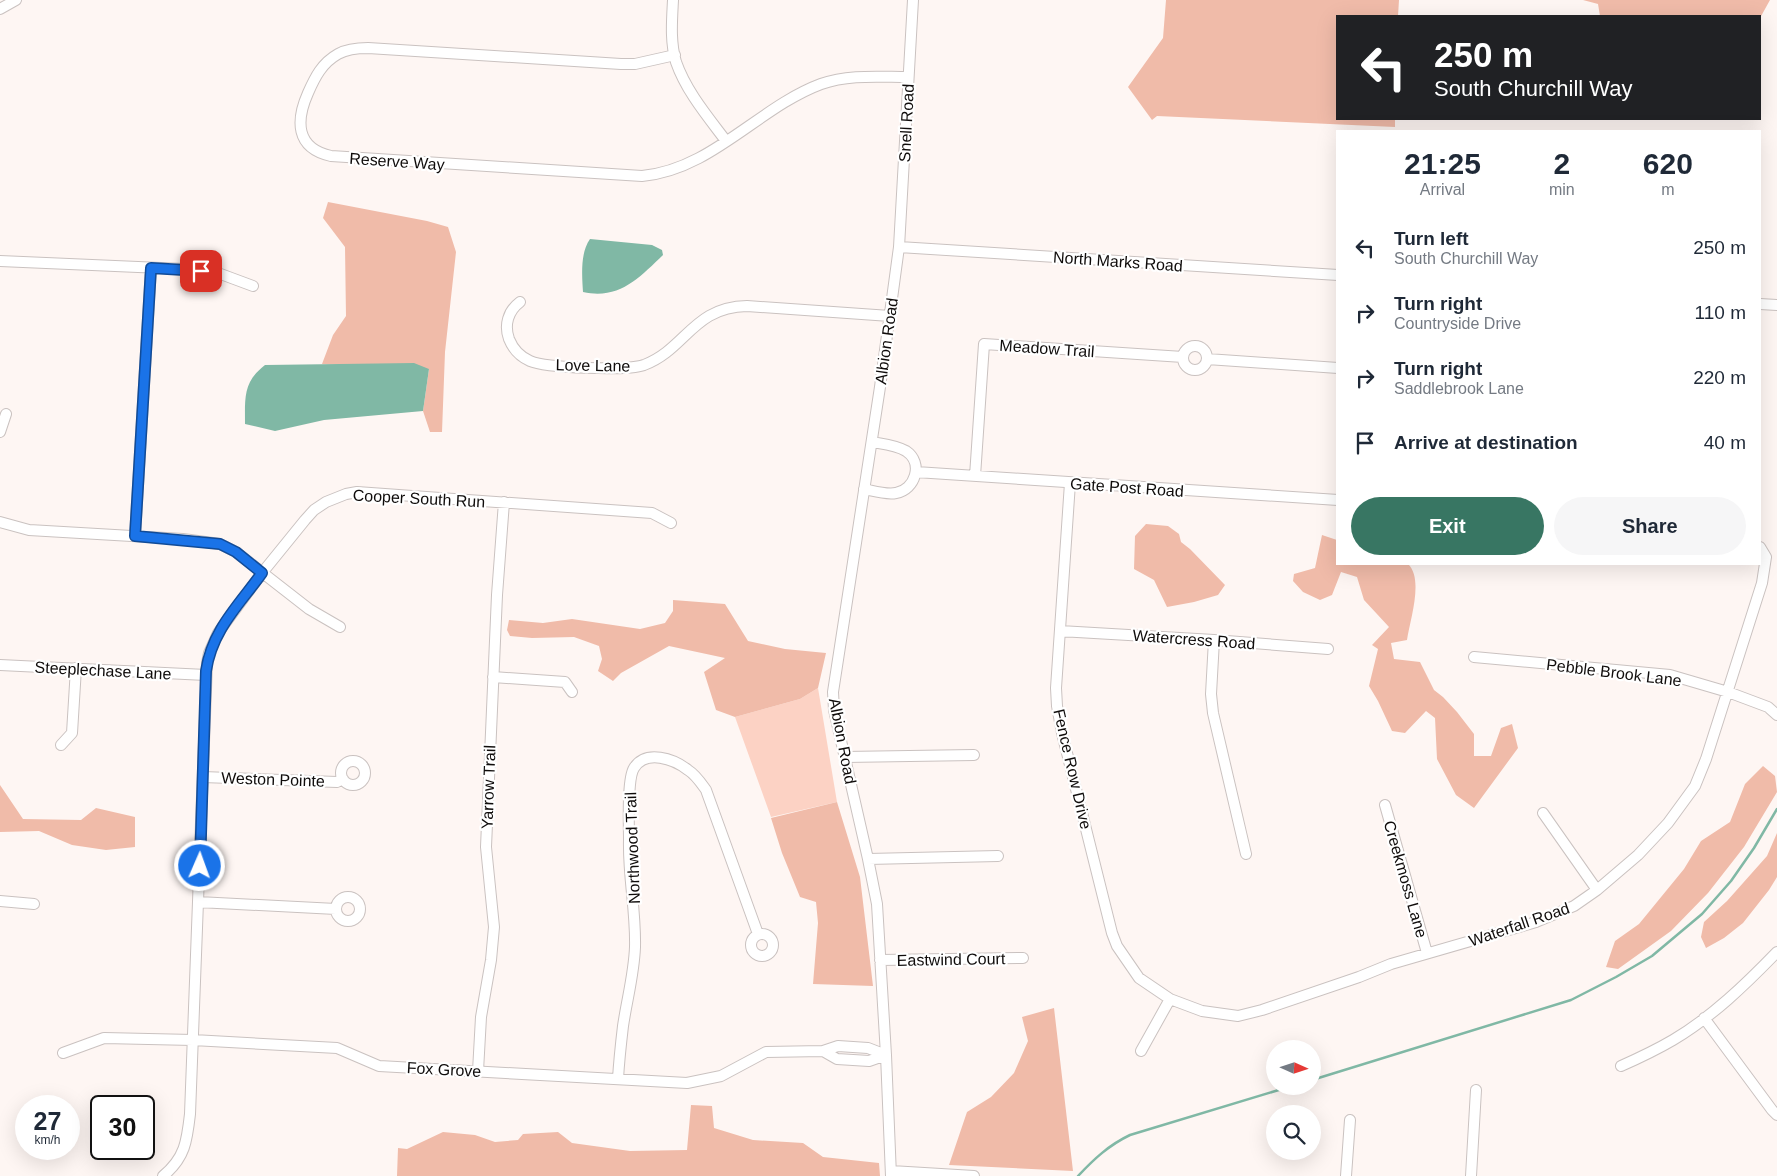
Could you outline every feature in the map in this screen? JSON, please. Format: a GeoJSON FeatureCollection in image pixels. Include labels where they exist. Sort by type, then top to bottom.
{"type":"FeatureCollection","features":[{"type":"Feature","properties":{"kind":"street"},"geometry":{"type":"LineString","coordinates":[[0,9],[16,0]]}},
{"type":"Feature","properties":{"kind":"street"},"geometry":{"type":"LineString","coordinates":[[673,0],[672,40],[679,69],[689,89],[726,141]]}},
{"type":"Feature","properties":{"kind":"street","name":"Snell Road"},"geometry":{"type":"LineString","coordinates":[[898,247],[912,0]]}},
{"type":"Feature","properties":{"kind":"street","name":"Reserve Way"},"geometry":{"type":"LineString","coordinates":[[675,55],[635,64],[621,64],[368,48],[351,49],[338,54],[328,61],[316,75],[302,108],[300,127],[304,137],[312,147],[322,154],[335,157],[631,176],[650,175],[671,171],[691,163],[804,92],[821,84],[848,78],[908,76]]}},
{"type":"Feature","properties":{"kind":"street","name":"North Marks Road"},"geometry":{"type":"LineString","coordinates":[[898,247],[1336,276]]}},
{"type":"Feature","properties":{"kind":"street","name":"Albion Road"},"geometry":{"type":"LineString","coordinates":[[891,1174],[877,904],[834,710],[833,692],[872,442],[898,247]]}},
{"type":"Feature","properties":{"kind":"street"},"geometry":{"type":"LineString","coordinates":[[0,261],[184,269],[218,273],[253,286]]}},
{"type":"Feature","properties":{"kind":"street"},"geometry":{"type":"LineString","coordinates":[[135,536],[151,268]]}},
{"type":"Feature","properties":{"kind":"street","name":"Love Lane"},"geometry":{"type":"LineString","coordinates":[[520,302],[510,313],[508,329],[511,342],[521,356],[529,361],[544,364],[616,369],[634,367],[649,362],[667,350],[706,317],[719,310],[733,306],[890,316]]}},
{"type":"Feature","properties":{"kind":"street"},"geometry":{"type":"LineString","coordinates":[[1761,304],[1777,305]]}},
{"type":"Feature","properties":{"kind":"street","name":"Meadow Trail"},"geometry":{"type":"LineString","coordinates":[[975,476],[984,344],[1183,357],[1187,349],[1194,346],[1205,350],[1207,359]]}},
{"type":"Feature","properties":{"kind":"street"},"geometry":{"type":"LineString","coordinates":[[1183,357],[1184,365],[1195,371],[1203,368],[1207,359],[1336,368]]}},
{"type":"Feature","properties":{"kind":"street"},"geometry":{"type":"LineString","coordinates":[[0,432],[6,414]]}},
{"type":"Feature","properties":{"kind":"street"},"geometry":{"type":"LineString","coordinates":[[864,489],[889,493],[899,492],[910,486],[916,472],[914,460],[906,452],[895,447],[872,442]]}},
{"type":"Feature","properties":{"kind":"street","name":"Gate Post Road"},"geometry":{"type":"LineString","coordinates":[[916,472],[1336,500]]}},
{"type":"Feature","properties":{"kind":"street","name":"Fence Row Drive"},"geometry":{"type":"LineString","coordinates":[[1070,483],[1056,688],[1059,714],[1112,933],[1117,946],[1139,978],[1170,999]]}},
{"type":"Feature","properties":{"kind":"street","name":"Cooper South Run"},"geometry":{"type":"LineString","coordinates":[[164,1176],[176,1164],[186,1146],[190,1114],[206,675],[209,653],[218,633],[262,573],[314,510],[326,502],[357,492],[652,513],[671,523]]}},
{"type":"Feature","properties":{"kind":"street","name":"Yarrow Trail"},"geometry":{"type":"LineString","coordinates":[[478,1071],[481,1018],[491,960],[494,928],[486,847],[497,595],[504,502]]}},
{"type":"Feature","properties":{"kind":"street"},"geometry":{"type":"LineString","coordinates":[[0,522],[28,530],[135,536],[220,544],[236,552],[309,609],[340,627]]}},
{"type":"Feature","properties":{"kind":"street","name":"Waterfall Road"},"geometry":{"type":"LineString","coordinates":[[1170,999],[1202,1011],[1238,1016],[1262,1010],[1391,964],[1536,922],[1574,906],[1597,890],[1638,855],[1668,823],[1695,786],[1706,759],[1762,583],[1766,557],[1761,549]]}},
{"type":"Feature","properties":{"kind":"street","name":"Watercress Road"},"geometry":{"type":"LineString","coordinates":[[1060,631],[1328,649]]}},
{"type":"Feature","properties":{"kind":"street"},"geometry":{"type":"LineString","coordinates":[[1214,640],[1211,694],[1213,713],[1246,854]]}},
{"type":"Feature","properties":{"kind":"street","name":"Pebble Brook Lane"},"geometry":{"type":"LineString","coordinates":[[1474,657],[1670,675],[1728,692],[1768,707],[1777,715]]}},
{"type":"Feature","properties":{"kind":"street","name":"Steeplechase Lane"},"geometry":{"type":"LineString","coordinates":[[0,665],[206,675]]}},
{"type":"Feature","properties":{"kind":"street"},"geometry":{"type":"LineString","coordinates":[[61,745],[72,733],[76,668]]}},
{"type":"Feature","properties":{"kind":"street"},"geometry":{"type":"LineString","coordinates":[[493,677],[565,682],[572,692]]}},
{"type":"Feature","properties":{"kind":"street"},"geometry":{"type":"LineString","coordinates":[[845,757],[974,755]]}},
{"type":"Feature","properties":{"kind":"street","name":"Northwood Trail"},"geometry":{"type":"LineString","coordinates":[[618,1079],[623,1025],[634,964],[635,926],[629,851],[630,778],[634,767],[639,762],[653,758],[673,761],[690,771],[706,790],[758,934]]}},
{"type":"Feature","properties":{"kind":"street","name":"Weston Pointe"},"geometry":{"type":"LineString","coordinates":[[203,777],[337,782],[342,779]]}},
{"type":"Feature","properties":{"kind":"street","name":"Creekmoss Lane"},"geometry":{"type":"LineString","coordinates":[[1385,805],[1427,953]]}},
{"type":"Feature","properties":{"kind":"street"},"geometry":{"type":"LineString","coordinates":[[1543,812],[1597,890]]}},
{"type":"Feature","properties":{"kind":"street"},"geometry":{"type":"LineString","coordinates":[[868,859],[998,856]]}},
{"type":"Feature","properties":{"kind":"street"},"geometry":{"type":"LineString","coordinates":[[0,901],[34,904]]}},
{"type":"Feature","properties":{"kind":"street"},"geometry":{"type":"LineString","coordinates":[[198,902],[336,909]]}},
{"type":"Feature","properties":{"kind":"street"},"geometry":{"type":"LineString","coordinates":[[1621,1066],[1674,1039],[1704,1018],[1729,998],[1777,952]]}},
{"type":"Feature","properties":{"kind":"street","name":"Eastwind Court"},"geometry":{"type":"LineString","coordinates":[[880,960],[1023,958]]}},
{"type":"Feature","properties":{"kind":"street"},"geometry":{"type":"LineString","coordinates":[[1141,1051],[1170,999]]}},
{"type":"Feature","properties":{"kind":"street"},"geometry":{"type":"LineString","coordinates":[[1704,1018],[1777,1115]]}},
{"type":"Feature","properties":{"kind":"street","name":"Fox Grove"},"geometry":{"type":"LineString","coordinates":[[63,1053],[104,1038],[193,1040],[337,1048],[379,1066],[687,1083],[721,1076],[766,1052],[823,1051],[837,1059],[869,1061],[886,1055]]}},
{"type":"Feature","properties":{"kind":"street"},"geometry":{"type":"LineString","coordinates":[[1471,1176],[1476,1090]]}},
{"type":"Feature","properties":{"kind":"street"},"geometry":{"type":"LineString","coordinates":[[1346,1176],[1350,1120]]}},
{"type":"Feature","properties":{"kind":"street"},"geometry":{"type":"LineString","coordinates":[[891,1174],[974,1176]]}},
{"type":"Feature","properties":{"kind":"shaded area"},"geometry":{"type":"Polygon","coordinates":[[[1166,0],[1399,0],[1398,15],[1336,15],[1336,120],[1395,120],[1395,127],[1157,116],[1152,120],[1128,87],[1163,38],[1166,0]]]}},
{"type":"Feature","properties":{"kind":"shaded area"},"geometry":{"type":"Polygon","coordinates":[[[1583,0],[1770,0],[1761,16],[1600,15],[1598,4],[1583,0]]]}},
{"type":"Feature","properties":{"kind":"shaded area"},"geometry":{"type":"Polygon","coordinates":[[[328,202],[427,221],[448,227],[456,252],[445,352],[442,432],[430,432],[423,411],[429,369],[322,364],[333,335],[346,316],[345,247],[323,218],[328,202]]]}},
{"type":"Feature","properties":{"kind":"shaded area"},"geometry":{"type":"Polygon","coordinates":[[[590,239],[652,245],[662,250],[663,255],[637,279],[618,290],[596,294],[583,292],[583,258],[590,239]]]}},
{"type":"Feature","properties":{"kind":"shaded area"},"geometry":{"type":"Polygon","coordinates":[[[414,363],[429,369],[423,411],[324,420],[275,431],[245,424],[246,398],[249,384],[265,365],[414,363]]]}},
{"type":"Feature","properties":{"kind":"shaded area"},"geometry":{"type":"Polygon","coordinates":[[[1146,524],[1168,526],[1179,534],[1181,542],[1225,585],[1218,595],[1167,607],[1154,580],[1134,569],[1135,536],[1146,524]]]}},
{"type":"Feature","properties":{"kind":"shaded area"},"geometry":{"type":"Polygon","coordinates":[[[1322,535],[1336,540],[1336,565],[1409,565],[1413,571],[1416,589],[1407,640],[1391,643],[1394,659],[1420,662],[1434,690],[1457,712],[1474,734],[1474,756],[1491,756],[1501,728],[1512,724],[1518,748],[1474,808],[1456,795],[1437,759],[1435,718],[1426,711],[1405,733],[1392,731],[1369,686],[1378,649],[1372,645],[1389,627],[1364,600],[1357,577],[1341,572],[1332,595],[1320,600],[1303,592],[1293,581],[1294,574],[1315,568],[1322,535]]]}},
{"type":"Feature","properties":{"kind":"shaded area"},"geometry":{"type":"Polygon","coordinates":[[[673,600],[725,604],[748,641],[785,649],[826,653],[818,688],[800,699],[735,717],[716,710],[704,672],[725,658],[669,646],[621,673],[613,681],[598,671],[602,659],[599,646],[574,637],[532,638],[510,636],[507,630],[509,620],[543,623],[572,619],[640,629],[665,623],[673,611],[673,600]]]}},
{"type":"Feature","properties":{"kind":"shaded area"},"geometry":{"type":"Polygon","coordinates":[[[818,688],[837,802],[771,817],[735,717],[800,699],[818,688]]]}},
{"type":"Feature","properties":{"kind":"shaded area"},"geometry":{"type":"Polygon","coordinates":[[[1763,766],[1775,776],[1777,792],[1744,847],[1708,893],[1671,931],[1618,969],[1606,967],[1615,941],[1639,924],[1684,869],[1701,841],[1730,822],[1745,784],[1763,766]]]}},
{"type":"Feature","properties":{"kind":"shaded area"},"geometry":{"type":"Polygon","coordinates":[[[0,785],[23,819],[81,820],[96,808],[135,817],[135,847],[106,850],[72,845],[39,831],[0,832],[0,785]]]}},
{"type":"Feature","properties":{"kind":"shaded area"},"geometry":{"type":"Polygon","coordinates":[[[837,802],[860,877],[873,986],[813,984],[818,923],[816,902],[800,897],[782,853],[771,818],[837,802]]]}},
{"type":"Feature","properties":{"kind":"shaded area"},"geometry":{"type":"Polygon","coordinates":[[[1777,833],[1777,877],[1769,890],[1743,923],[1724,938],[1706,948],[1701,937],[1704,922],[1727,901],[1767,856],[1777,833]]]}},
{"type":"Feature","properties":{"kind":"shaded area"},"geometry":{"type":"Polygon","coordinates":[[[1054,1008],[1073,1171],[949,1165],[967,1112],[991,1097],[1014,1073],[1028,1041],[1022,1017],[1054,1008]]]}},
{"type":"Feature","properties":{"kind":"shaded area"},"geometry":{"type":"Polygon","coordinates":[[[691,1105],[712,1106],[714,1128],[753,1140],[803,1143],[823,1157],[879,1163],[880,1176],[397,1176],[398,1148],[407,1149],[443,1132],[475,1135],[495,1142],[518,1140],[523,1134],[558,1132],[572,1143],[630,1151],[687,1150],[691,1105]]]}},
{"type":"Feature","properties":{"kind":"waterway"},"geometry":{"type":"LineString","coordinates":[[1321,1077],[1571,1000],[1652,956],[1702,914],[1731,881],[1754,848],[1777,809]]}},
{"type":"Feature","properties":{"kind":"waterway"},"geometry":{"type":"LineString","coordinates":[[1078,1176],[1102,1153],[1130,1135],[1266,1094]]}},
{"type":"Feature","properties":{"kind":"route"},"geometry":{"type":"LineString","coordinates":[[200,866],[206,671],[209,653],[218,633],[262,573],[236,552],[220,544],[183,539],[135,536],[151,268],[201,271]]}}]}
